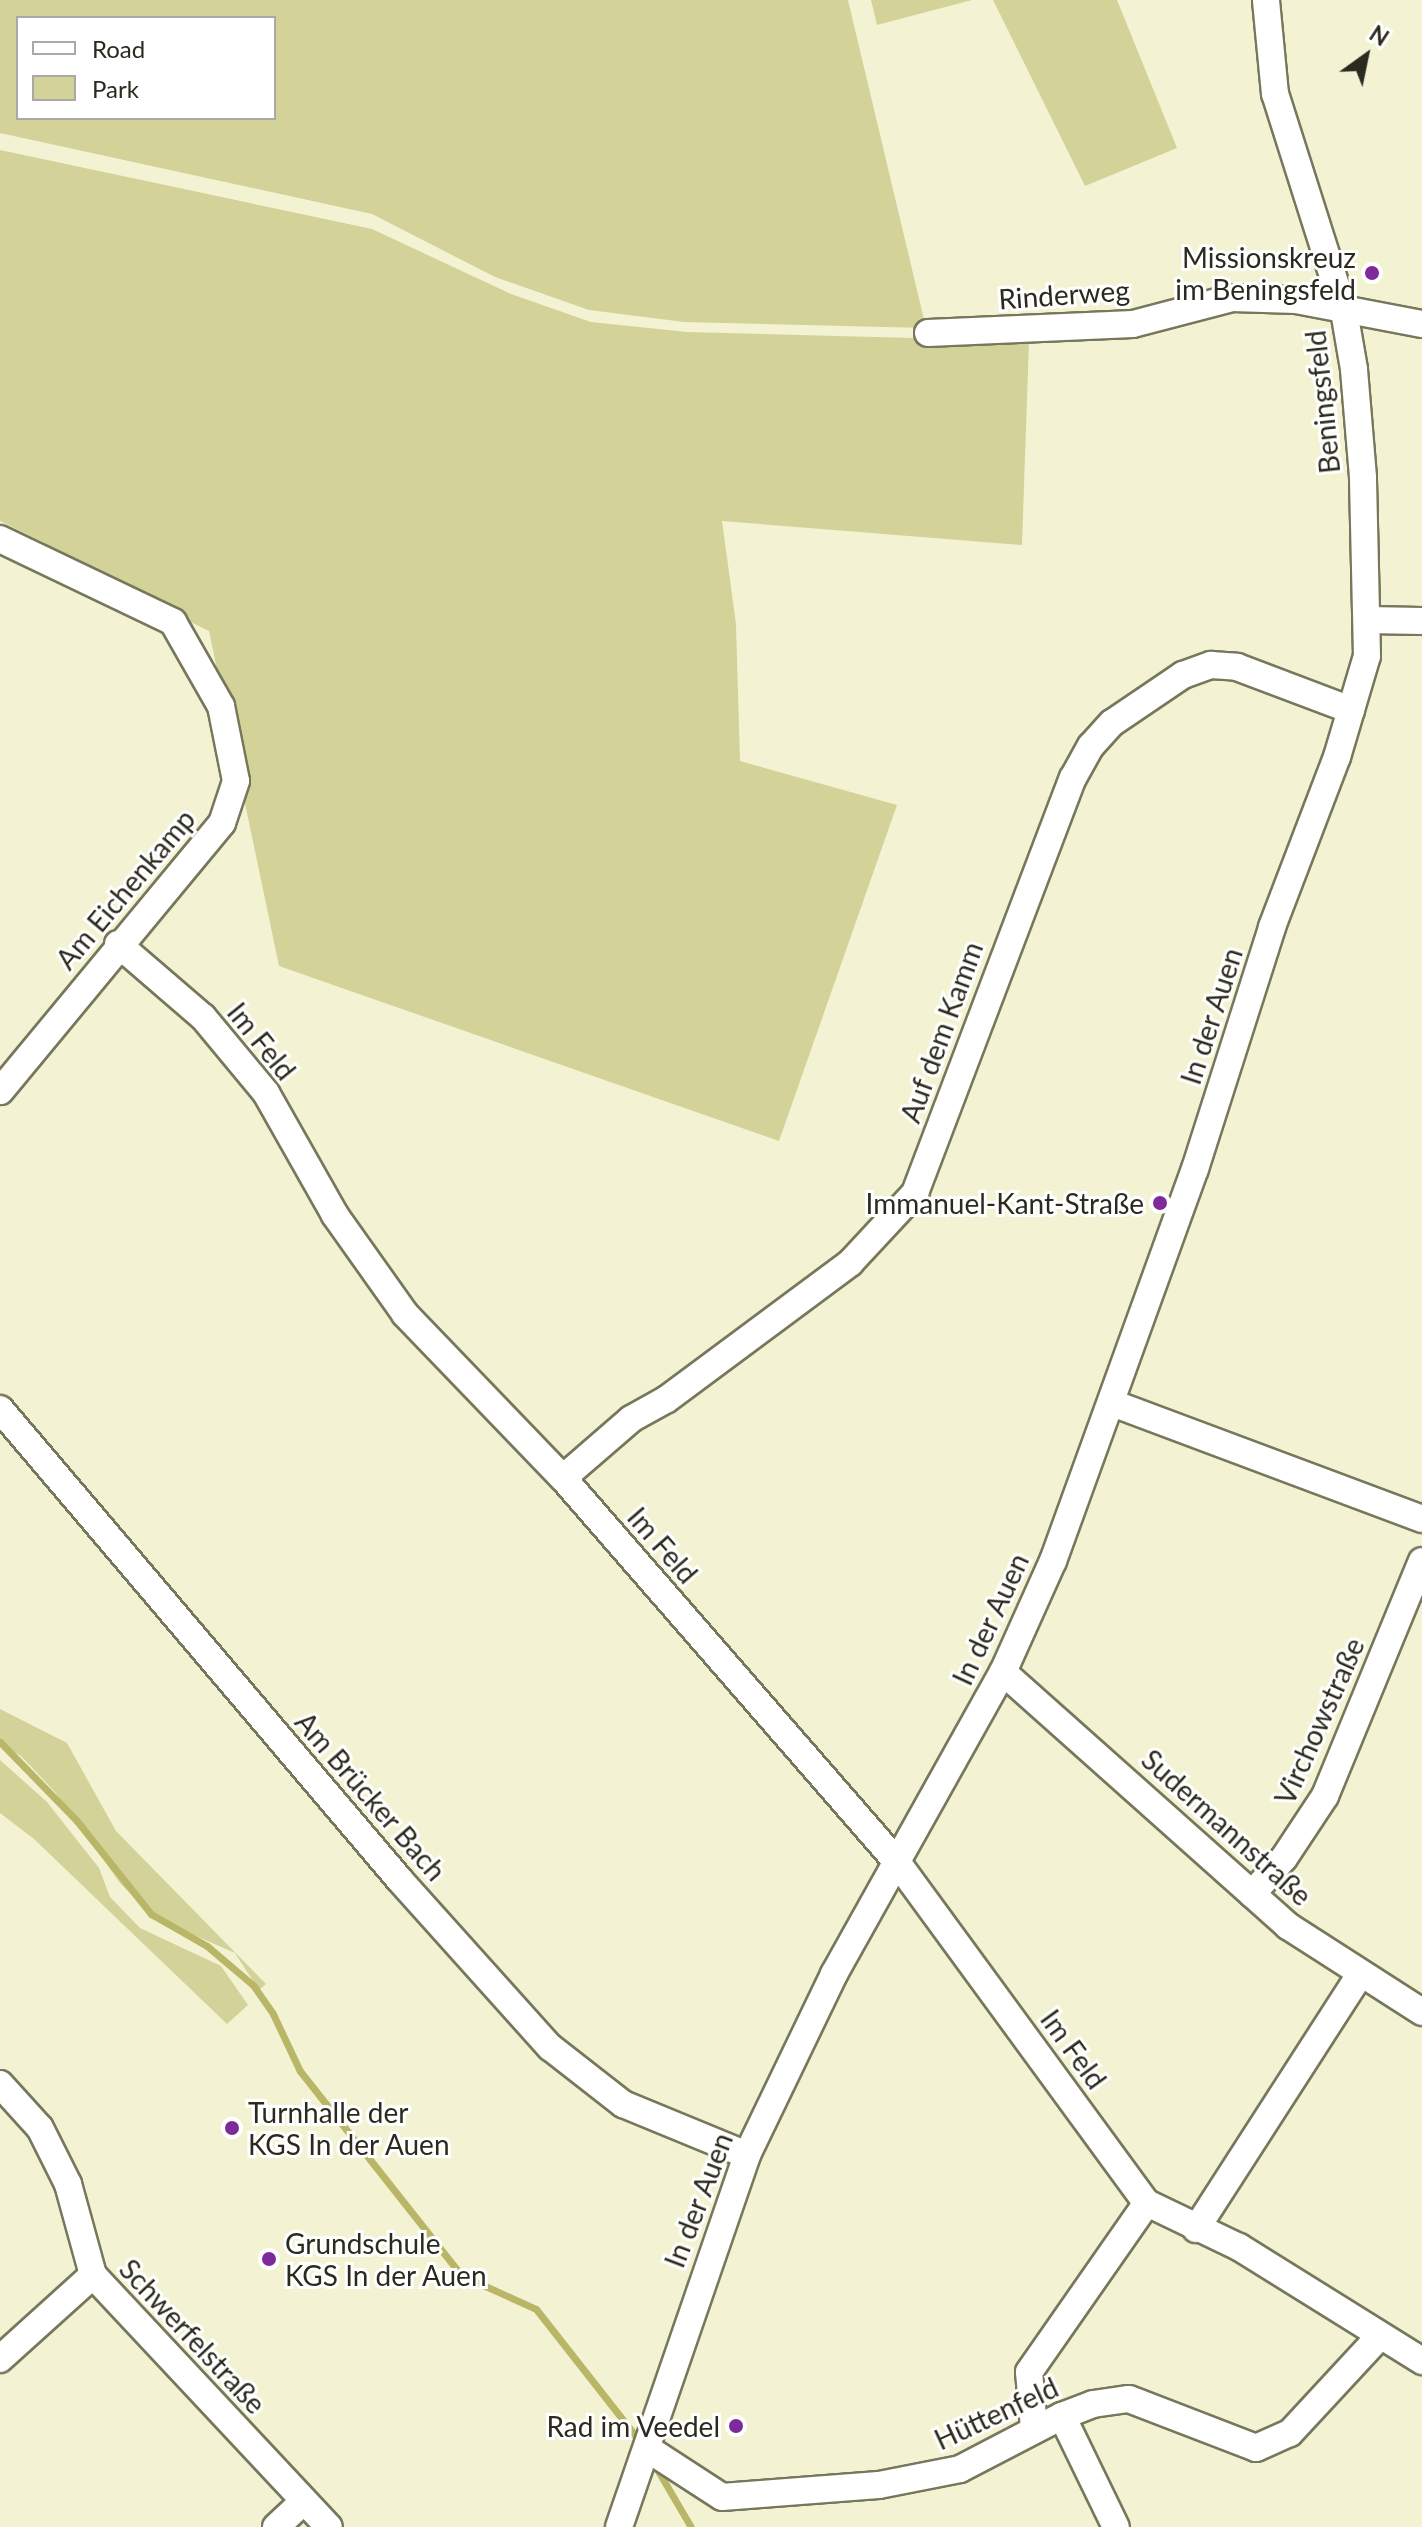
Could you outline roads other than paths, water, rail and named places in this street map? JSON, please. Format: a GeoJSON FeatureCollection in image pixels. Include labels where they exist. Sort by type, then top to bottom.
{"type":"FeatureCollection","features":[{"type":"Feature","properties":{"kind":"street","name":"Beningsfeld"},"geometry":{"type":"LineString","coordinates":[[1266,0],[1275,94],[1344,311],[1363,477],[1367,620],[1367,656],[1351,710]]}},
{"type":"Feature","properties":{"kind":"street","name":"Rinderweg"},"geometry":{"type":"LineString","coordinates":[[928,333],[1133,324],[1232,298],[1296,300],[1422,324]]}},
{"type":"Feature","properties":{"kind":"street","name":"Am Eichenkamp"},"geometry":{"type":"LineString","coordinates":[[0,539],[173,622],[221,706],[236,781],[222,823],[5,1077]]}},
{"type":"Feature","properties":{"kind":"street"},"geometry":{"type":"LineString","coordinates":[[1367,620],[1422,621]]}},
{"type":"Feature","properties":{"kind":"street","name":"Auf dem Kamm"},"geometry":{"type":"LineString","coordinates":[[563,1478],[631,1419],[667,1399],[850,1263],[915,1193],[1073,778],[1091,746],[1112,723],[1183,675],[1211,665],[1237,667],[1351,710]]}},
{"type":"Feature","properties":{"kind":"street","name":"In der Auen"},"geometry":{"type":"LineString","coordinates":[[619,2527],[651,2450],[747,2155],[834,1974],[1003,1672],[1053,1561],[1195,1169],[1272,927],[1351,710]]}},
{"type":"Feature","properties":{"kind":"street","name":"Im Feld"},"geometry":{"type":"LineString","coordinates":[[118,944],[203,1017],[266,1093],[335,1215],[405,1314],[563,1478],[897,1862],[1147,2203],[1196,2229]]}},
{"type":"Feature","properties":{"kind":"street"},"geometry":{"type":"LineString","coordinates":[[1112,1403],[1422,1519]]}},
{"type":"Feature","properties":{"kind":"street","name":"Am Brücker Bach"},"geometry":{"type":"LineString","coordinates":[[0,1409],[399,1879],[550,2047],[623,2104],[747,2155]]}},
{"type":"Feature","properties":{"kind":"street","name":"Virchowstraße"},"geometry":{"type":"LineString","coordinates":[[1252,1894],[1325,1796],[1422,1561]]}},
{"type":"Feature","properties":{"kind":"street","name":"Sudermannstraße"},"geometry":{"type":"LineString","coordinates":[[1003,1672],[1252,1894],[1360,1975],[1422,2012]]}},
{"type":"Feature","properties":{"kind":"street"},"geometry":{"type":"LineString","coordinates":[[1360,1975],[1196,2229],[1239,2247],[1422,2361]]}},
{"type":"Feature","properties":{"kind":"street","name":"Schwerfelstraße"},"geometry":{"type":"LineString","coordinates":[[0,2084],[40,2128],[68,2184],[93,2275],[329,2527]]}},
{"type":"Feature","properties":{"kind":"street"},"geometry":{"type":"LineString","coordinates":[[1034,2428],[1029,2372],[1147,2203]]}},
{"type":"Feature","properties":{"kind":"street"},"geometry":{"type":"LineString","coordinates":[[0,2359],[93,2275]]}},
{"type":"Feature","properties":{"kind":"street","name":"Hüttenfeld"},"geometry":{"type":"LineString","coordinates":[[651,2450],[722,2497],[794,2492],[934,2476],[960,2469],[1062,2416],[1093,2404],[1129,2399],[1256,2448],[1272,2445],[1304,2420],[1379,2337]]}},
{"type":"Feature","properties":{"kind":"street"},"geometry":{"type":"LineString","coordinates":[[1062,2416],[1116,2527]]}},
{"type":"Feature","properties":{"kind":"street"},"geometry":{"type":"LineString","coordinates":[[276,2527],[303,2502]]}},
{"type":"Feature","properties":{"kind":"waterway"},"geometry":{"type":"LineString","coordinates":[[0,1742],[77,1821],[151,1914],[207,1946],[253,1985],[273,2014],[300,2071],[461,2275],[536,2309],[641,2443]]}},
{"type":"Feature","properties":{"kind":"waterway"},"geometry":{"type":"LineString","coordinates":[[654,2464],[691,2527]]}},
{"type":"Feature","properties":{"kind":"place","name":"Missionskreuz im Beningsfeld"},"geometry":{"type":"Point","coordinates":[1372,273]}},
{"type":"Feature","properties":{"kind":"place","name":"Immanuel-Kant-Straße"},"geometry":{"type":"Point","coordinates":[1160,1203]}},
{"type":"Feature","properties":{"kind":"place","name":"Turnhalle der KGS In der Auen"},"geometry":{"type":"Point","coordinates":[232,2128]}},
{"type":"Feature","properties":{"kind":"place","name":"Grundschule KGS In der Auen"},"geometry":{"type":"Point","coordinates":[269,2259]}},
{"type":"Feature","properties":{"kind":"place","name":"Rad im Veedel"},"geometry":{"type":"Point","coordinates":[736,2426]}}]}
